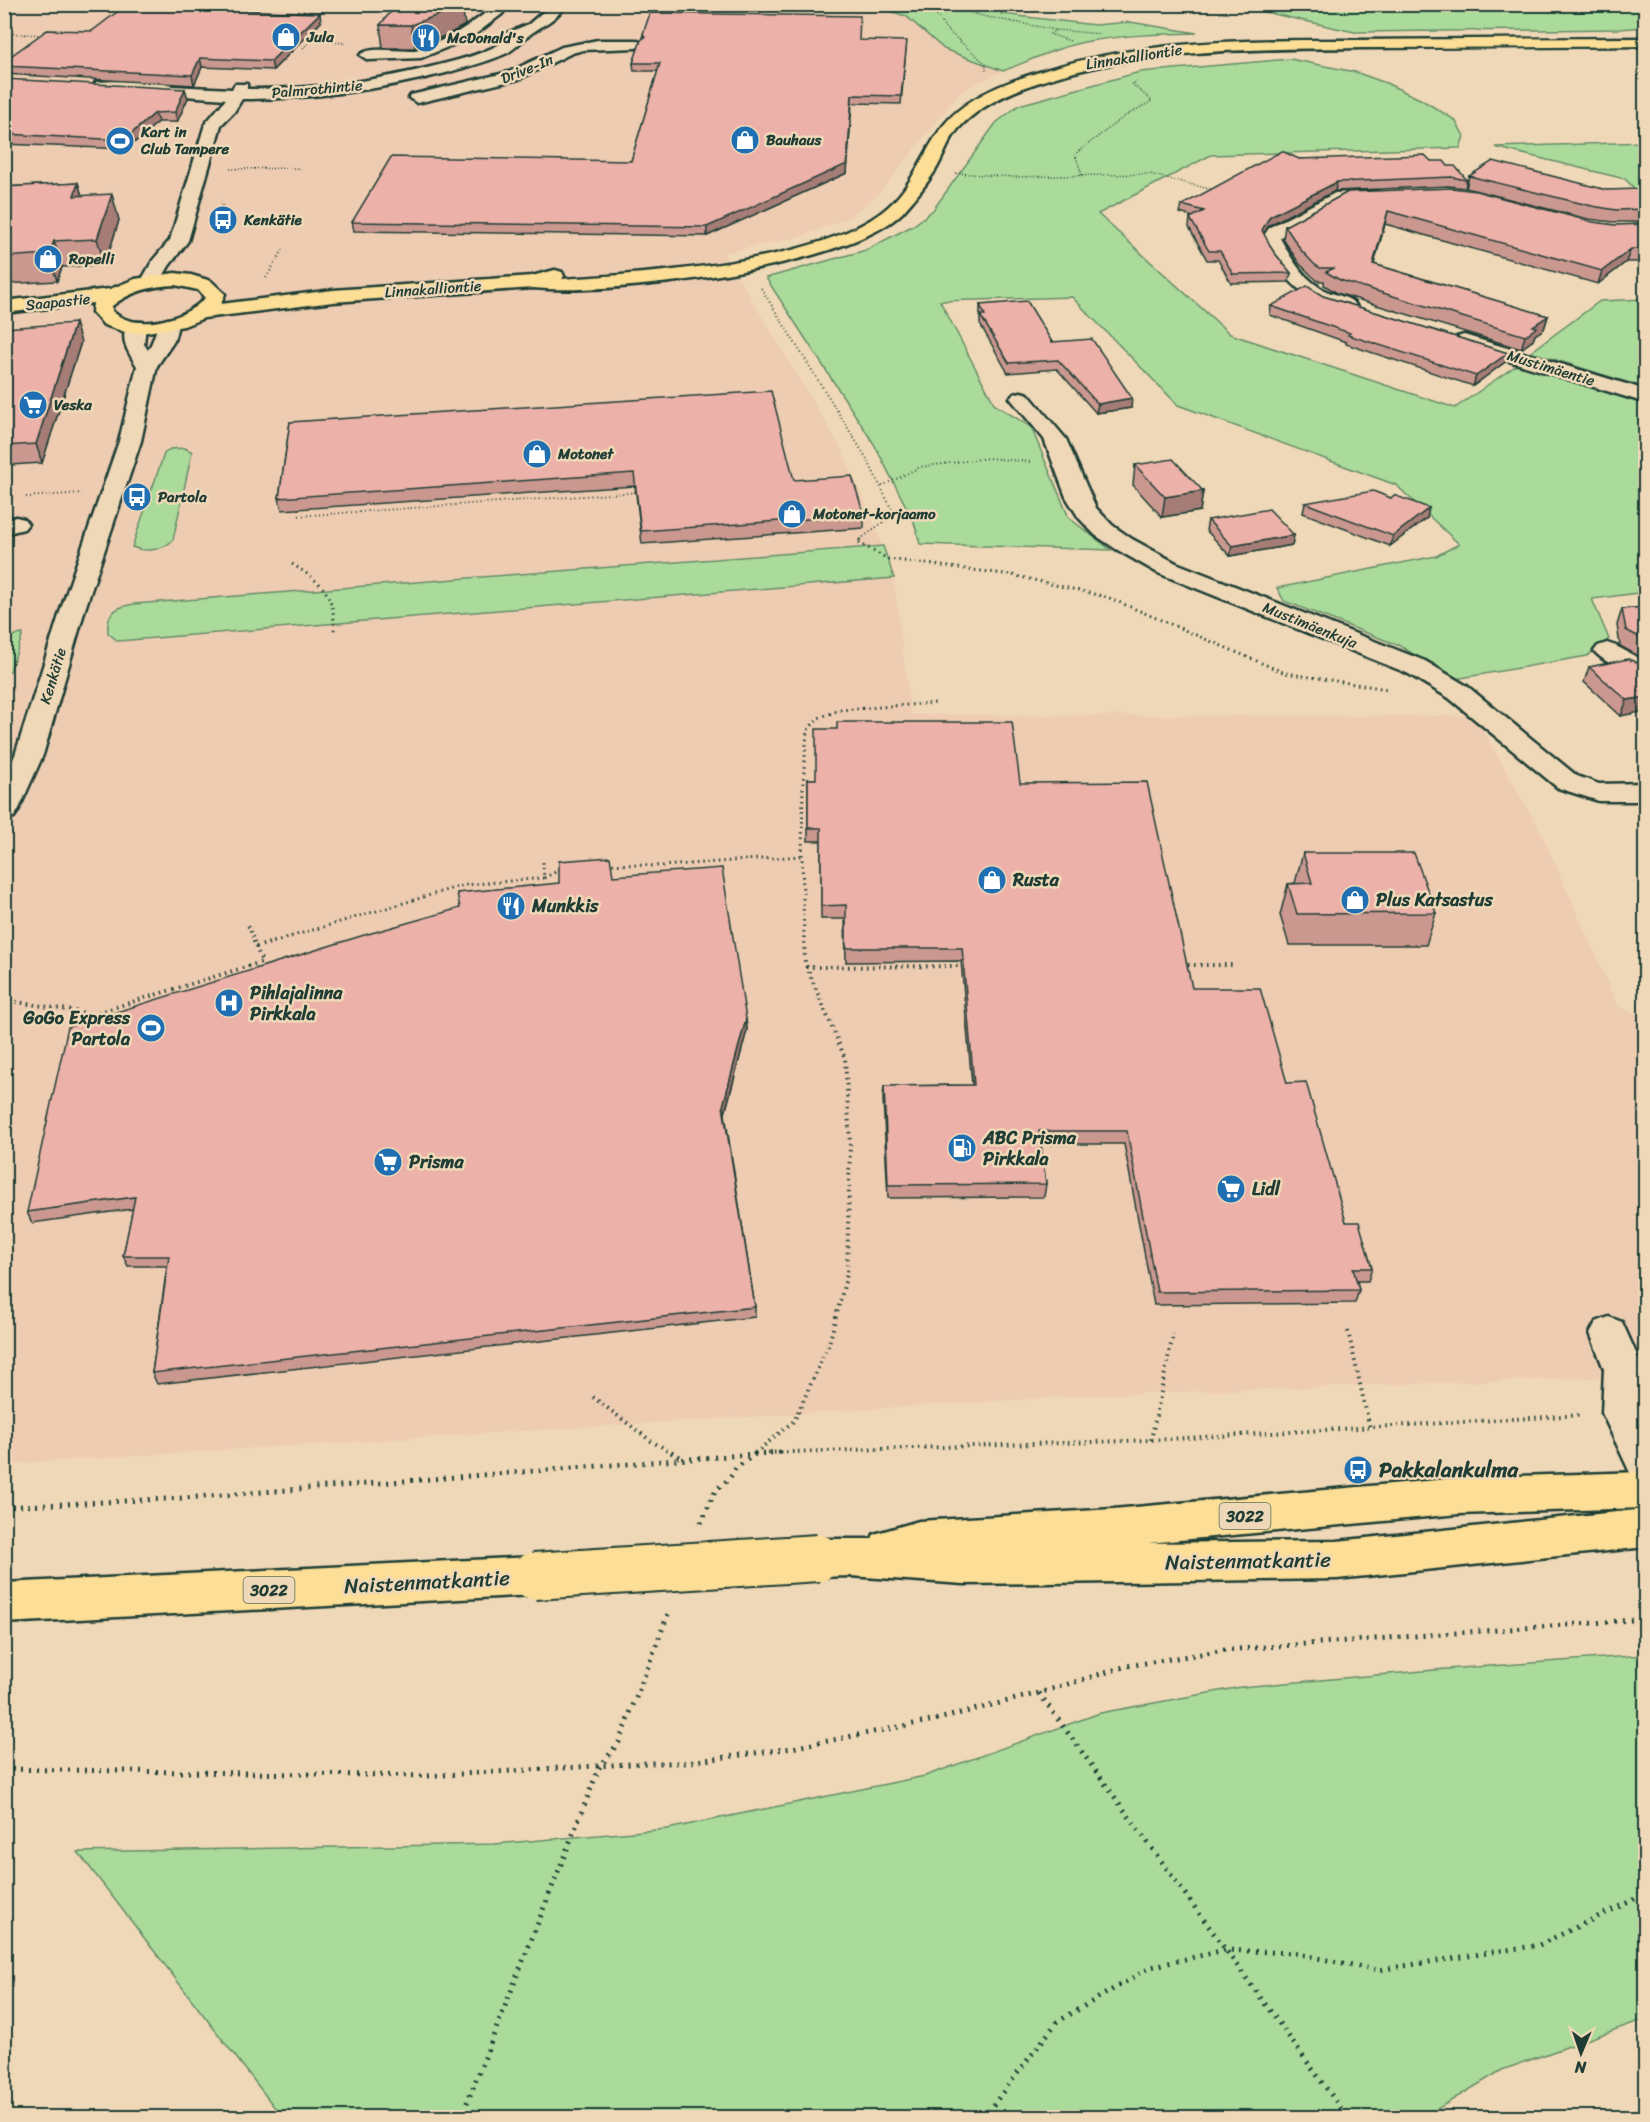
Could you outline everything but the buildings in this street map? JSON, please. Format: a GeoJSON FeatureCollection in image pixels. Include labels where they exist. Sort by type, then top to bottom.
{"type":"FeatureCollection","features":[{"type":"Feature","properties":{"kind":"main road","name":"Linnakalliontie"},"geometry":{"type":"LineString","coordinates":[[107,304],[105,317],[117,323],[136,326],[168,324],[203,312],[333,296],[533,282],[560,285],[655,279],[695,270],[737,266],[806,252],[834,243],[867,228],[894,211],[909,196],[926,171],[950,128],[969,111],[997,93],[1039,77],[1076,67],[1149,53],[1233,45],[1646,42]]}},
{"type":"Feature","properties":{"kind":"main road"},"geometry":{"type":"LineString","coordinates":[[107,304],[137,284],[152,281],[186,281],[204,286],[215,294],[215,299],[203,312]]}},
{"type":"Feature","properties":{"kind":"main road","name":"Linnakalliontie"},"geometry":{"type":"LineString","coordinates":[[215,294],[333,296]]}},
{"type":"Feature","properties":{"kind":"main road","name":"Saapastie"},"geometry":{"type":"LineString","coordinates":[[4,307],[107,304]]}},
{"type":"Feature","properties":{"kind":"main road","name":"Saapastie"},"geometry":{"type":"LineString","coordinates":[[4,315],[107,304]]}},
{"type":"Feature","properties":{"kind":"main road","name":"Naistenmatkantie"},"geometry":{"type":"LineString","coordinates":[[4,1603],[534,1576],[834,1557],[964,1565],[1337,1560],[1645,1496]]}},
{"type":"Feature","properties":{"kind":"street","name":"Palmrothintie"},"geometry":{"type":"LineString","coordinates":[[96,85],[239,91],[318,90],[413,77],[481,57],[514,44],[522,34],[546,20],[561,4]]}},
{"type":"Feature","properties":{"kind":"street"},"geometry":{"type":"LineString","coordinates":[[368,55],[422,52],[466,34],[497,11]]}},
{"type":"Feature","properties":{"kind":"street","name":"Drive-In"},"geometry":{"type":"LineString","coordinates":[[417,98],[514,76],[567,50],[583,46],[636,44]]}},
{"type":"Feature","properties":{"kind":"street"},"geometry":{"type":"LineString","coordinates":[[213,124],[205,109],[215,90]]}},
{"type":"Feature","properties":{"kind":"street"},"geometry":{"type":"LineString","coordinates":[[152,281],[160,264],[179,241],[213,124],[228,109],[239,91]]}},
{"type":"Feature","properties":{"kind":"street"},"geometry":{"type":"LineString","coordinates":[[1362,310],[1310,291],[1287,267],[1271,238],[1276,231],[1341,197],[1393,195]]}},
{"type":"Feature","properties":{"kind":"street"},"geometry":{"type":"LineString","coordinates":[[179,241],[185,263],[186,281]]}},
{"type":"Feature","properties":{"kind":"street","name":"Kenkätie"},"geometry":{"type":"LineString","coordinates":[[4,812],[29,755],[73,609],[130,441],[147,366],[164,341],[168,324]]}},
{"type":"Feature","properties":{"kind":"street"},"geometry":{"type":"LineString","coordinates":[[136,326],[134,344],[147,366]]}},
{"type":"Feature","properties":{"kind":"street","name":"Mustimäentie"},"geometry":{"type":"LineString","coordinates":[[1449,337],[1646,397]]}},
{"type":"Feature","properties":{"kind":"street","name":"Mustimäenkuja"},"geometry":{"type":"LineString","coordinates":[[1021,398],[1058,443],[1075,494],[1087,514],[1099,526],[1167,568],[1416,667],[1458,692],[1571,785],[1591,792],[1613,795],[1646,792]]}},
{"type":"Feature","properties":{"kind":"street"},"geometry":{"type":"LineString","coordinates":[[1607,651],[1636,667],[1646,676]]}},
{"type":"Feature","properties":{"kind":"street"},"geometry":{"type":"LineString","coordinates":[[1610,1333],[1630,1393],[1645,1496]]}},
{"type":"Feature","properties":{"kind":"path"},"geometry":{"type":"LineString","coordinates":[[986,71],[986,64],[955,37],[930,6],[957,8],[982,16],[1056,30]]}},
{"type":"Feature","properties":{"kind":"path"},"geometry":{"type":"LineString","coordinates":[[4,33],[49,35],[40,42]]}},
{"type":"Feature","properties":{"kind":"path"},"geometry":{"type":"LineString","coordinates":[[1082,175],[1075,154],[1125,116],[1152,101],[1132,84],[1141,80]]}},
{"type":"Feature","properties":{"kind":"path"},"geometry":{"type":"LineString","coordinates":[[220,169],[302,168]]}},
{"type":"Feature","properties":{"kind":"path"},"geometry":{"type":"LineString","coordinates":[[950,172],[1013,177],[1150,174],[1223,193]]}},
{"type":"Feature","properties":{"kind":"path"},"geometry":{"type":"LineString","coordinates":[[266,277],[284,248]]}},
{"type":"Feature","properties":{"kind":"path"},"geometry":{"type":"LineString","coordinates":[[758,284],[882,486],[894,514],[857,542],[888,559],[1012,575],[1107,597],[1285,673],[1398,691]]}},
{"type":"Feature","properties":{"kind":"path"},"geometry":{"type":"LineString","coordinates":[[882,486],[920,466],[988,458],[1006,458],[1066,466]]}},
{"type":"Feature","properties":{"kind":"path"},"geometry":{"type":"LineString","coordinates":[[298,509],[298,516],[650,491]]}},
{"type":"Feature","properties":{"kind":"path"},"geometry":{"type":"LineString","coordinates":[[25,497],[84,492]]}},
{"type":"Feature","properties":{"kind":"path"},"geometry":{"type":"LineString","coordinates":[[292,564],[323,584],[329,594],[335,618],[334,631]]}},
{"type":"Feature","properties":{"kind":"path"},"geometry":{"type":"LineString","coordinates":[[756,1454],[794,1421],[830,1344],[846,1274],[850,1143],[845,1058],[806,967],[802,856],[807,731],[824,715],[840,710],[935,703]]}},
{"type":"Feature","properties":{"kind":"path"},"geometry":{"type":"LineString","coordinates":[[603,865],[624,862],[661,866],[802,856]]}},
{"type":"Feature","properties":{"kind":"path"},"geometry":{"type":"LineString","coordinates":[[543,862],[544,878]]}},
{"type":"Feature","properties":{"kind":"path"},"geometry":{"type":"LineString","coordinates":[[256,947],[464,885],[544,878],[560,869],[571,868]]}},
{"type":"Feature","properties":{"kind":"path"},"geometry":{"type":"LineString","coordinates":[[4,917],[7,1001],[4,1026]]}},
{"type":"Feature","properties":{"kind":"path"},"geometry":{"type":"LineString","coordinates":[[7,1001],[93,1014],[262,962],[248,926]]}},
{"type":"Feature","properties":{"kind":"path"},"geometry":{"type":"LineString","coordinates":[[1173,965],[1233,965]]}},
{"type":"Feature","properties":{"kind":"path"},"geometry":{"type":"LineString","coordinates":[[806,967],[972,966]]}},
{"type":"Feature","properties":{"kind":"path"},"geometry":{"type":"LineString","coordinates":[[1348,1331],[1370,1428]]}},
{"type":"Feature","properties":{"kind":"path"},"geometry":{"type":"LineString","coordinates":[[1151,1440],[1173,1334]]}},
{"type":"Feature","properties":{"kind":"path"},"geometry":{"type":"LineString","coordinates":[[4,1507],[196,1497],[756,1454],[1151,1440],[1370,1428],[1630,1393]]}},
{"type":"Feature","properties":{"kind":"path"},"geometry":{"type":"LineString","coordinates":[[593,1397],[651,1441],[686,1460]]}},
{"type":"Feature","properties":{"kind":"path"},"geometry":{"type":"LineString","coordinates":[[4,1769],[426,1776],[598,1768],[647,1763],[683,1763],[792,1748],[934,1720],[1039,1693],[1127,1666],[1226,1650],[1646,1618]]}},
{"type":"Feature","properties":{"kind":"path"},"geometry":{"type":"LineString","coordinates":[[1039,1693],[1348,2118]]}},
{"type":"Feature","properties":{"kind":"path"},"geometry":{"type":"LineString","coordinates":[[461,2118],[582,1816],[598,1768]]}},
{"type":"Feature","properties":{"kind":"path"},"geometry":{"type":"LineString","coordinates":[[983,2118],[1057,2022],[1151,1967],[1226,1950],[1292,1953],[1378,1970],[1539,1945],[1633,1900],[1646,1890]]}},
{"type":"Feature","properties":{"kind":"shaded area"},"geometry":{"type":"Polygon","coordinates":[[[5,5],[869,5],[906,16],[944,49],[1003,71],[974,84],[957,96],[878,195],[848,218],[800,237],[724,253],[842,450],[873,521],[893,572],[911,715],[1475,716],[1542,834],[1618,1006],[1645,1019],[1645,1376],[1094,1395],[5,1464],[5,5]]]}},
{"type":"Feature","properties":{"kind":"green space"},"geometry":{"type":"Polygon","coordinates":[[[869,5],[1007,5],[1001,14],[1095,25],[1130,22],[1197,33],[1130,36],[1079,43],[1003,71],[944,49],[906,16],[869,5]]]}},
{"type":"Feature","properties":{"kind":"green space"},"geometry":{"type":"Polygon","coordinates":[[[1248,5],[1645,5],[1645,27],[1354,32],[1265,12],[1248,5]]]}},
{"type":"Feature","properties":{"kind":"green space"},"geometry":{"type":"Polygon","coordinates":[[[1290,59],[1355,72],[1386,83],[1422,100],[1455,120],[1464,136],[1460,148],[1211,155],[1098,214],[1230,334],[1455,408],[1518,364],[1645,403],[1645,592],[1592,599],[1609,639],[1587,656],[1455,679],[1400,646],[1284,601],[1277,588],[1436,556],[1459,544],[1396,485],[1178,405],[1072,297],[940,301],[995,405],[1031,427],[1069,518],[1111,550],[920,544],[914,522],[874,444],[766,278],[866,250],[914,225],[933,210],[996,123],[1019,105],[1140,72],[1290,59]]]}},
{"type":"Feature","properties":{"kind":"green space"},"geometry":{"type":"Polygon","coordinates":[[[1645,142],[1645,199],[1625,179],[1495,147],[1645,142]]]}},
{"type":"Feature","properties":{"kind":"green space"},"geometry":{"type":"Polygon","coordinates":[[[1645,299],[1645,388],[1531,352],[1600,301],[1645,299]]]}},
{"type":"Feature","properties":{"kind":"green space"},"geometry":{"type":"Polygon","coordinates":[[[185,448],[192,452],[173,540],[154,550],[132,547],[164,454],[170,449],[185,448]]]}},
{"type":"Feature","properties":{"kind":"green space"},"geometry":{"type":"Polygon","coordinates":[[[883,546],[894,578],[118,641],[108,633],[109,620],[113,612],[134,604],[883,546]]]}},
{"type":"Feature","properties":{"kind":"green space"},"geometry":{"type":"Polygon","coordinates":[[[23,634],[10,671],[5,672],[5,637],[23,634]]]}},
{"type":"Feature","properties":{"kind":"green space"},"geometry":{"type":"Polygon","coordinates":[[[1645,1655],[1645,2019],[1502,2070],[1424,2117],[282,2117],[78,1852],[495,1844],[667,1829],[925,1776],[1100,1713],[1241,1687],[1645,1655]]]}},
{"type":"Feature","properties":{"kind":"place","name":"Jula"},"geometry":{"type":"Point","coordinates":[286,37]}},
{"type":"Feature","properties":{"kind":"place","name":"McDonald's"},"geometry":{"type":"Point","coordinates":[426,38]}},
{"type":"Feature","properties":{"kind":"place","name":"Bauhaus"},"geometry":{"type":"Point","coordinates":[745,140]}},
{"type":"Feature","properties":{"kind":"place","name":"Kart in Club Tampere"},"geometry":{"type":"Point","coordinates":[120,141]}},
{"type":"Feature","properties":{"kind":"place","name":"Kenkätie"},"geometry":{"type":"Point","coordinates":[223,220]}},
{"type":"Feature","properties":{"kind":"place","name":"Ropelli"},"geometry":{"type":"Point","coordinates":[48,259]}},
{"type":"Feature","properties":{"kind":"place","name":"Veska"},"geometry":{"type":"Point","coordinates":[33,405]}},
{"type":"Feature","properties":{"kind":"place","name":"Motonet"},"geometry":{"type":"Point","coordinates":[537,454]}},
{"type":"Feature","properties":{"kind":"place","name":"Partola"},"geometry":{"type":"Point","coordinates":[137,497]}},
{"type":"Feature","properties":{"kind":"place","name":"Motonet-korjaamo"},"geometry":{"type":"Point","coordinates":[792,514]}},
{"type":"Feature","properties":{"kind":"place","name":"Rusta"},"geometry":{"type":"Point","coordinates":[992,880]}},
{"type":"Feature","properties":{"kind":"place","name":"Plus Katsastus"},"geometry":{"type":"Point","coordinates":[1355,900]}},
{"type":"Feature","properties":{"kind":"place","name":"Munkkis"},"geometry":{"type":"Point","coordinates":[511,906]}},
{"type":"Feature","properties":{"kind":"place","name":"Pihlajalinna Pirkkala"},"geometry":{"type":"Point","coordinates":[229,1003]}},
{"type":"Feature","properties":{"kind":"place","name":"GoGo Express Partola"},"geometry":{"type":"Point","coordinates":[151,1028]}},
{"type":"Feature","properties":{"kind":"place","name":"ABC Prisma Pirkkala"},"geometry":{"type":"Point","coordinates":[962,1148]}},
{"type":"Feature","properties":{"kind":"place","name":"Prisma"},"geometry":{"type":"Point","coordinates":[388,1162]}},
{"type":"Feature","properties":{"kind":"place","name":"Lidl"},"geometry":{"type":"Point","coordinates":[1231,1189]}},
{"type":"Feature","properties":{"kind":"place","name":"Pakkalankulma"},"geometry":{"type":"Point","coordinates":[1358,1470]}}]}
